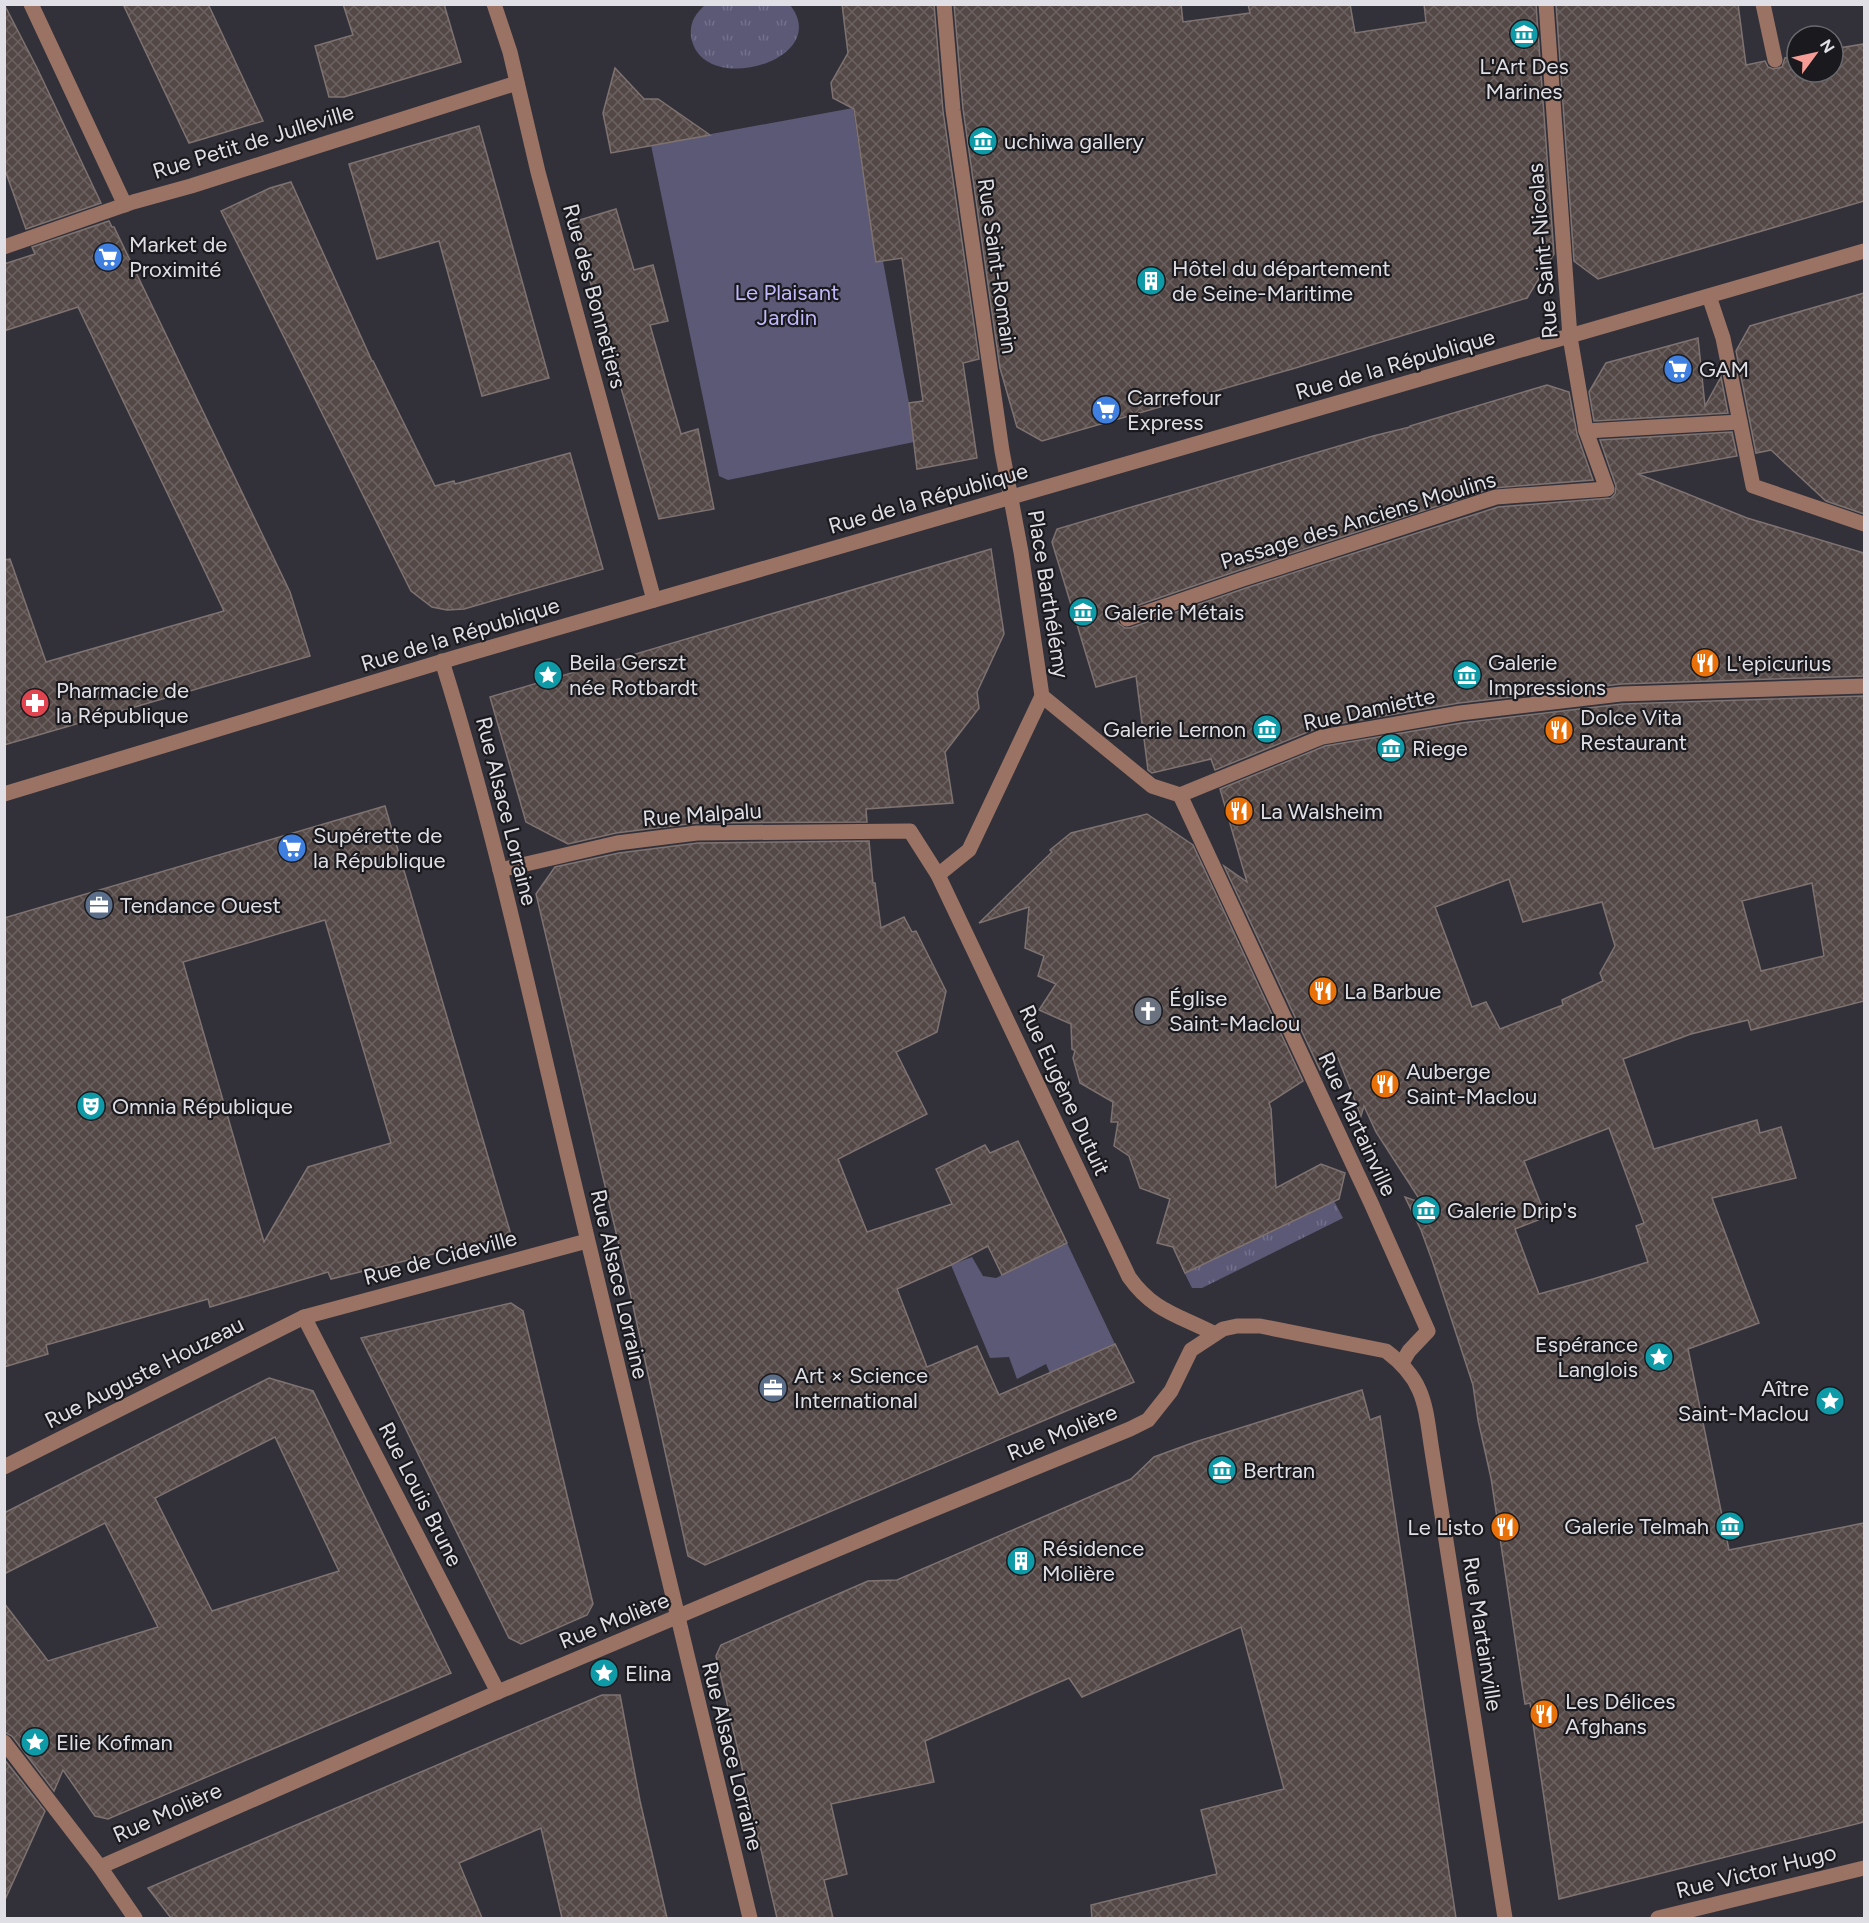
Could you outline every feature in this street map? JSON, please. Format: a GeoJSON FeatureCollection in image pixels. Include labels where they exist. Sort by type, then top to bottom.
{"type":"FeatureCollection","features":[{"type":"Feature","properties":{"kind":"street"},"geometry":{"type":"LineString","coordinates":[[31,4],[125,205]]}},
{"type":"Feature","properties":{"kind":"street","name":"Rue des Bonnetiers"},"geometry":{"type":"LineString","coordinates":[[494,4],[510,52],[538,172],[654,600]]}},
{"type":"Feature","properties":{"kind":"street","name":"Rue Saint-Romain"},"geometry":{"type":"LineString","coordinates":[[944,4],[953,110],[1002,451],[1011,498]]}},
{"type":"Feature","properties":{"kind":"street","name":"Rue Saint-Nicolas"},"geometry":{"type":"LineString","coordinates":[[1546,4],[1570,337],[1587,431],[1607,489]]}},
{"type":"Feature","properties":{"kind":"street"},"geometry":{"type":"LineString","coordinates":[[1763,4],[1775,60]]}},
{"type":"Feature","properties":{"kind":"street","name":"Rue Petit de Julleville"},"geometry":{"type":"LineString","coordinates":[[4,247],[125,205],[517,83]]}},
{"type":"Feature","properties":{"kind":"street","name":"Rue de la République"},"geometry":{"type":"LineString","coordinates":[[4,794],[442,661],[1864,251]]}},
{"type":"Feature","properties":{"kind":"street"},"geometry":{"type":"LineString","coordinates":[[1709,296],[1723,338],[1753,486],[1864,524]]}},
{"type":"Feature","properties":{"kind":"street"},"geometry":{"type":"LineString","coordinates":[[1587,431],[1740,422]]}},
{"type":"Feature","properties":{"kind":"street","name":"Passage des Anciens Moulins"},"geometry":{"type":"LineString","coordinates":[[1127,620],[1243,579],[1496,497],[1607,489]]}},
{"type":"Feature","properties":{"kind":"street","name":"Place Barthélémy"},"geometry":{"type":"LineString","coordinates":[[938,875],[969,850],[1042,696],[1011,498]]}},
{"type":"Feature","properties":{"kind":"street","name":"Rue Alsace Lorraine"},"geometry":{"type":"LineString","coordinates":[[442,661],[465,734],[500,870],[675,1619],[750,1918]]}},
{"type":"Feature","properties":{"kind":"street","name":"Rue Damiette"},"geometry":{"type":"LineString","coordinates":[[1180,795],[1322,737],[1460,713],[1621,694],[1864,686]]}},
{"type":"Feature","properties":{"kind":"street","name":"Place Barthélémy"},"geometry":{"type":"LineString","coordinates":[[1042,696],[1152,786],[1180,795]]}},
{"type":"Feature","properties":{"kind":"street","name":"Rue Martainville"},"geometry":{"type":"LineString","coordinates":[[1180,795],[1399,1263],[1428,1330],[1409,1351],[1402,1363]]}},
{"type":"Feature","properties":{"kind":"street","name":"Rue Malpalu"},"geometry":{"type":"LineString","coordinates":[[500,870],[617,843],[697,833],[910,831]]}},
{"type":"Feature","properties":{"kind":"street","name":"Rue Eugène Dutuit"},"geometry":{"type":"LineString","coordinates":[[910,831],[938,875],[1129,1277],[1140,1294],[1155,1305],[1214,1333]]}},
{"type":"Feature","properties":{"kind":"street","name":"Rue de Cideville"},"geometry":{"type":"LineString","coordinates":[[304,1317],[587,1241]]}},
{"type":"Feature","properties":{"kind":"street","name":"Rue Auguste Houzeau"},"geometry":{"type":"LineString","coordinates":[[4,1467],[304,1317]]}},
{"type":"Feature","properties":{"kind":"street","name":"Rue Louis Brune"},"geometry":{"type":"LineString","coordinates":[[304,1317],[498,1692]]}},
{"type":"Feature","properties":{"kind":"street","name":"Rue Martainville"},"geometry":{"type":"LineString","coordinates":[[1214,1333],[1238,1326],[1260,1326],[1386,1351],[1402,1363],[1420,1389],[1426,1412],[1505,1918]]}},
{"type":"Feature","properties":{"kind":"street","name":"Rue Molière"},"geometry":{"type":"LineString","coordinates":[[100,1867],[498,1692],[1130,1429],[1148,1420],[1171,1391],[1191,1350],[1214,1333]]}},
{"type":"Feature","properties":{"kind":"street"},"geometry":{"type":"LineString","coordinates":[[4,1742],[100,1867],[135,1918]]}},
{"type":"Feature","properties":{"kind":"street","name":"Rue Victor Hugo"},"geometry":{"type":"LineString","coordinates":[[1658,1918],[1864,1868]]}},
{"type":"Feature","properties":{"kind":"green space"},"geometry":{"type":"Polygon","coordinates":[[[705,5],[790,5],[799,24],[795,41],[782,55],[763,64],[741,68],[720,67],[702,58],[692,41],[693,21],[705,5]]]}},
{"type":"Feature","properties":{"kind":"green space","name":"Le Plaisant Jardin"},"geometry":{"type":"Polygon","coordinates":[[[853,108],[875,253],[883,261],[914,442],[728,480],[719,476],[651,145],[853,108]]]}},
{"type":"Feature","properties":{"kind":"green space"},"geometry":{"type":"Polygon","coordinates":[[[1334,1201],[1343,1218],[1202,1288],[1192,1288],[1182,1268],[1189,1271],[1334,1201]]]}},
{"type":"Feature","properties":{"kind":"green space"},"geometry":{"type":"Polygon","coordinates":[[[1067,1243],[1115,1344],[1050,1373],[1046,1364],[1017,1379],[1009,1357],[990,1358],[951,1265],[972,1257],[983,1276],[996,1278],[1067,1243]]]}},
{"type":"Feature","properties":{"kind":"building"},"geometry":{"type":"Polygon","coordinates":[[[4,4],[101,203],[26,229],[4,167],[4,4]]]}},
{"type":"Feature","properties":{"kind":"building"},"geometry":{"type":"Polygon","coordinates":[[[123,4],[208,4],[263,121],[189,143],[123,4]]]}},
{"type":"Feature","properties":{"kind":"building"},"geometry":{"type":"Polygon","coordinates":[[[343,4],[444,4],[461,62],[344,97],[329,97],[315,46],[353,35],[343,4]]]}},
{"type":"Feature","properties":{"kind":"building"},"geometry":{"type":"Polygon","coordinates":[[[842,4],[934,4],[943,111],[979,359],[963,363],[977,458],[917,469],[909,403],[923,401],[902,258],[876,262],[854,109],[833,98],[831,83],[848,53],[842,4]]]}},
{"type":"Feature","properties":{"kind":"building"},"geometry":{"type":"Polygon","coordinates":[[[954,4],[1181,4],[1183,22],[1250,13],[1248,4],[1350,4],[1355,33],[1426,22],[1424,4],[1536,4],[1554,254],[1527,298],[1042,441],[1017,427],[1000,368],[963,109],[954,4]]]}},
{"type":"Feature","properties":{"kind":"building"},"geometry":{"type":"Polygon","coordinates":[[[1556,4],[1738,4],[1746,65],[1765,61],[1768,67],[1773,69],[1782,67],[1785,58],[1785,84],[1845,84],[1845,47],[1864,44],[1864,201],[1598,279],[1574,261],[1556,4]]]}},
{"type":"Feature","properties":{"kind":"building"},"geometry":{"type":"Polygon","coordinates":[[[615,68],[644,99],[658,99],[710,135],[611,153],[603,113],[615,68]]]}},
{"type":"Feature","properties":{"kind":"building"},"geometry":{"type":"Polygon","coordinates":[[[479,126],[549,378],[482,396],[439,241],[377,259],[349,164],[479,126]]]}},
{"type":"Feature","properties":{"kind":"building"},"geometry":{"type":"Polygon","coordinates":[[[291,182],[372,361],[435,486],[454,481],[455,484],[570,453],[603,569],[464,609],[447,610],[432,607],[411,591],[221,211],[270,188],[291,182]]]}},
{"type":"Feature","properties":{"kind":"building"},"geometry":{"type":"Polygon","coordinates":[[[616,209],[634,270],[653,265],[668,321],[650,325],[681,434],[698,429],[714,509],[659,519],[573,222],[616,209]]]}},
{"type":"Feature","properties":{"kind":"building"},"geometry":{"type":"Polygon","coordinates":[[[109,221],[114,227],[290,592],[310,656],[4,745],[4,560],[10,559],[46,662],[224,611],[78,307],[4,331],[4,264],[35,254],[32,247],[109,221]]]}},
{"type":"Feature","properties":{"kind":"building"},"geometry":{"type":"Polygon","coordinates":[[[1864,293],[1864,514],[1826,501],[1771,450],[1756,453],[1736,351],[1750,326],[1864,293]]]}},
{"type":"Feature","properties":{"kind":"building"},"geometry":{"type":"Polygon","coordinates":[[[1698,338],[1705,406],[1721,377],[1728,413],[1594,421],[1589,392],[1606,363],[1698,338]]]}},
{"type":"Feature","properties":{"kind":"building"},"geometry":{"type":"Polygon","coordinates":[[[1547,385],[1569,392],[1577,434],[1593,480],[1493,488],[1124,610],[1118,617],[1118,623],[1125,628],[1130,628],[1498,507],[1611,498],[1615,494],[1616,486],[1600,440],[1732,432],[1737,456],[1638,474],[1747,518],[1864,553],[1864,676],[1621,684],[1459,703],[1320,727],[1215,770],[1211,759],[1152,773],[1148,770],[1136,676],[1096,687],[1052,542],[1057,529],[1547,385]]]}},
{"type":"Feature","properties":{"kind":"building"},"geometry":{"type":"Polygon","coordinates":[[[991,549],[1004,634],[977,692],[979,708],[945,752],[953,803],[866,809],[867,822],[696,823],[616,833],[568,844],[526,822],[490,697],[991,549]]]}},
{"type":"Feature","properties":{"kind":"building"},"geometry":{"type":"Polygon","coordinates":[[[1864,696],[1864,1001],[1751,1030],[1748,1020],[1691,1034],[1623,1059],[1654,1149],[1757,1120],[1760,1133],[1781,1127],[1796,1178],[1712,1198],[1759,1323],[1688,1349],[1729,1550],[1864,1523],[1864,1822],[1559,1899],[1530,1703],[1525,1704],[1491,1478],[1473,1385],[1432,1260],[1405,1197],[1422,1203],[1376,1132],[1364,1106],[1361,1116],[1338,1058],[1320,1070],[1224,866],[1247,882],[1220,789],[1325,746],[1461,723],[1622,704],[1864,696]],[[1509,879],[1435,907],[1472,1007],[1486,1002],[1500,1029],[1563,1005],[1562,1000],[1603,981],[1600,973],[1615,946],[1602,902],[1523,922],[1509,879]],[[1812,883],[1742,901],[1761,971],[1824,956],[1812,883]],[[1609,1128],[1524,1161],[1546,1217],[1515,1229],[1539,1294],[1648,1262],[1636,1226],[1644,1223],[1609,1128]]]}},
{"type":"Feature","properties":{"kind":"building"},"geometry":{"type":"Polygon","coordinates":[[[385,806],[511,1235],[331,1279],[328,1272],[210,1307],[208,1299],[46,1345],[48,1354],[4,1367],[4,918],[385,806]],[[325,920],[183,962],[264,1242],[308,1167],[391,1143],[325,920]]]}},
{"type":"Feature","properties":{"kind":"building","name":"Église Saint-Maclou"},"geometry":{"type":"Polygon","coordinates":[[[1147,814],[1193,845],[1303,1081],[1269,1103],[1276,1188],[1321,1164],[1345,1173],[1339,1199],[1185,1273],[1173,1247],[1157,1243],[1170,1199],[1140,1188],[1129,1156],[1114,1146],[1118,1122],[1111,1122],[1113,1102],[1080,1083],[1073,1058],[1075,1051],[1072,1049],[1071,1024],[1039,1010],[1056,984],[1038,976],[1044,956],[1025,948],[1029,907],[979,923],[1052,852],[1050,850],[1071,833],[1147,814]]]}},
{"type":"Feature","properties":{"kind":"building"},"geometry":{"type":"Polygon","coordinates":[[[869,841],[881,928],[904,917],[912,932],[916,931],[946,991],[937,1032],[896,1052],[927,1114],[838,1159],[867,1232],[952,1204],[936,1169],[985,1145],[990,1153],[1018,1141],[1067,1243],[1002,1275],[988,1246],[897,1289],[927,1367],[977,1346],[999,1395],[1115,1344],[1134,1382],[705,1565],[688,1556],[628,1283],[536,894],[555,867],[619,853],[698,843],[869,841]]]}},
{"type":"Feature","properties":{"kind":"building"},"geometry":{"type":"Polygon","coordinates":[[[511,1303],[523,1311],[593,1604],[587,1615],[521,1644],[509,1638],[361,1338],[511,1303]]]}},
{"type":"Feature","properties":{"kind":"building"},"geometry":{"type":"Polygon","coordinates":[[[269,1378],[313,1391],[451,1673],[108,1819],[95,1816],[63,1770],[54,1791],[12,1736],[4,1732],[4,1603],[48,1661],[158,1627],[105,1523],[4,1574],[4,1513],[269,1378]],[[275,1437],[155,1498],[212,1611],[339,1571],[275,1437]]]}},
{"type":"Feature","properties":{"kind":"building"},"geometry":{"type":"Polygon","coordinates":[[[1362,1390],[1370,1420],[1380,1416],[1456,1918],[1092,1918],[1091,1905],[1217,1874],[1201,1810],[1284,1789],[1241,1627],[1082,1697],[1069,1678],[925,1741],[934,1782],[831,1804],[847,1874],[824,1880],[833,1918],[777,1918],[716,1656],[721,1645],[868,1581],[897,1580],[1131,1479],[1154,1457],[1362,1390]]]}},
{"type":"Feature","properties":{"kind":"building"},"geometry":{"type":"Polygon","coordinates":[[[602,1695],[620,1695],[640,1801],[667,1918],[562,1918],[541,1828],[459,1863],[482,1918],[171,1918],[148,1888],[602,1695]]]}},
{"type":"Feature","properties":{"kind":"building"},"geometry":{"type":"Polygon","coordinates":[[[4,1759],[45,1811],[4,1902],[4,1759]]]}},
{"type":"Feature","properties":{"kind":"place","name":"L'Art Des Marines"},"geometry":{"type":"Point","coordinates":[1524,34]}},
{"type":"Feature","properties":{"kind":"place","name":"uchiwa gallery"},"geometry":{"type":"Point","coordinates":[983,141]}},
{"type":"Feature","properties":{"kind":"place","name":"Market de Proximité"},"geometry":{"type":"Point","coordinates":[108,257]}},
{"type":"Feature","properties":{"kind":"place","name":"Hôtel du département de Seine-Maritime"},"geometry":{"type":"Point","coordinates":[1151,281]}},
{"type":"Feature","properties":{"kind":"place","name":"GAM"},"geometry":{"type":"Point","coordinates":[1678,369]}},
{"type":"Feature","properties":{"kind":"place","name":"Carrefour Express"},"geometry":{"type":"Point","coordinates":[1106,410]}},
{"type":"Feature","properties":{"kind":"place","name":"Galerie Métais"},"geometry":{"type":"Point","coordinates":[1083,612]}},
{"type":"Feature","properties":{"kind":"place","name":"L'epicurius"},"geometry":{"type":"Point","coordinates":[1705,663]}},
{"type":"Feature","properties":{"kind":"place","name":"Beila Gerszt née Rotbardt"},"geometry":{"type":"Point","coordinates":[548,675]}},
{"type":"Feature","properties":{"kind":"place","name":"Galerie Impressions"},"geometry":{"type":"Point","coordinates":[1467,675]}},
{"type":"Feature","properties":{"kind":"place","name":"Pharmacie de la République"},"geometry":{"type":"Point","coordinates":[35,703]}},
{"type":"Feature","properties":{"kind":"place","name":"Galerie Lernon"},"geometry":{"type":"Point","coordinates":[1267,729]}},
{"type":"Feature","properties":{"kind":"place","name":"Dolce Vita Restaurant"},"geometry":{"type":"Point","coordinates":[1559,730]}},
{"type":"Feature","properties":{"kind":"place","name":"Riege"},"geometry":{"type":"Point","coordinates":[1391,748]}},
{"type":"Feature","properties":{"kind":"place","name":"La Walsheim"},"geometry":{"type":"Point","coordinates":[1239,811]}},
{"type":"Feature","properties":{"kind":"place","name":"Supérette de la République"},"geometry":{"type":"Point","coordinates":[292,848]}},
{"type":"Feature","properties":{"kind":"place","name":"Tendance Ouest"},"geometry":{"type":"Point","coordinates":[99,905]}},
{"type":"Feature","properties":{"kind":"place","name":"La Barbue"},"geometry":{"type":"Point","coordinates":[1323,991]}},
{"type":"Feature","properties":{"kind":"place","name":"Église Saint-Maclou"},"geometry":{"type":"Point","coordinates":[1148,1011]}},
{"type":"Feature","properties":{"kind":"place","name":"Auberge Saint-Maclou"},"geometry":{"type":"Point","coordinates":[1385,1084]}},
{"type":"Feature","properties":{"kind":"place","name":"Omnia République"},"geometry":{"type":"Point","coordinates":[91,1106]}},
{"type":"Feature","properties":{"kind":"place","name":"Galerie Drip's"},"geometry":{"type":"Point","coordinates":[1426,1210]}},
{"type":"Feature","properties":{"kind":"place","name":"Espérance Langlois"},"geometry":{"type":"Point","coordinates":[1659,1357]}},
{"type":"Feature","properties":{"kind":"place","name":"Art × Science International"},"geometry":{"type":"Point","coordinates":[773,1388]}},
{"type":"Feature","properties":{"kind":"place","name":"Aître Saint-Maclou"},"geometry":{"type":"Point","coordinates":[1830,1401]}},
{"type":"Feature","properties":{"kind":"place","name":"Bertran"},"geometry":{"type":"Point","coordinates":[1222,1470]}},
{"type":"Feature","properties":{"kind":"place","name":"Galerie Telmah"},"geometry":{"type":"Point","coordinates":[1730,1526]}},
{"type":"Feature","properties":{"kind":"place","name":"Le Listo"},"geometry":{"type":"Point","coordinates":[1505,1527]}},
{"type":"Feature","properties":{"kind":"place","name":"Résidence Molière"},"geometry":{"type":"Point","coordinates":[1021,1561]}},
{"type":"Feature","properties":{"kind":"place","name":"Elina"},"geometry":{"type":"Point","coordinates":[604,1673]}},
{"type":"Feature","properties":{"kind":"place","name":"Les Délices Afghans"},"geometry":{"type":"Point","coordinates":[1544,1714]}},
{"type":"Feature","properties":{"kind":"place","name":"Elie Kofman"},"geometry":{"type":"Point","coordinates":[35,1742]}}]}
